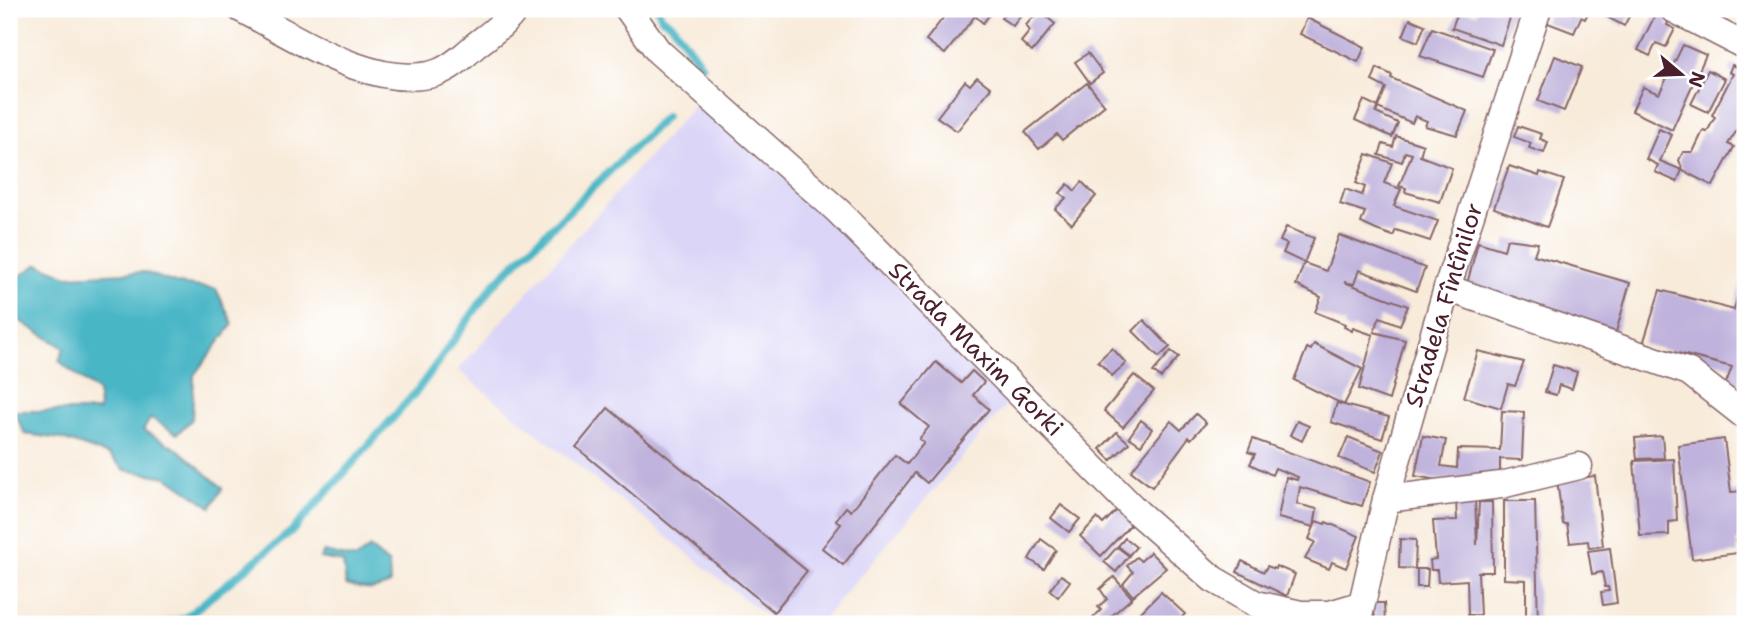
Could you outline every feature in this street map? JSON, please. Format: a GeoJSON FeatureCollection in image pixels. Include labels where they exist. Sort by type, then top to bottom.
{"type":"FeatureCollection","features":[{"type":"Feature","properties":{"kind":"street"},"geometry":{"type":"LineString","coordinates":[[240,9],[349,65],[415,77],[439,72],[462,58],[516,9]]}},
{"type":"Feature","properties":{"kind":"street","name":"Strada Maxim Gorki"},"geometry":{"type":"LineString","coordinates":[[628,9],[659,51],[838,211],[1138,513],[1213,579],[1256,604],[1301,614],[1359,615]]}},
{"type":"Feature","properties":{"kind":"street","name":"Stradela Fîntînilor"},"geometry":{"type":"LineString","coordinates":[[1359,615],[1386,499],[1447,288],[1538,9]]}},
{"type":"Feature","properties":{"kind":"street"},"geometry":{"type":"LineString","coordinates":[[1673,9],[1745,46]]}},
{"type":"Feature","properties":{"kind":"street"},"geometry":{"type":"LineString","coordinates":[[1447,288],[1689,372],[1745,416]]}},
{"type":"Feature","properties":{"kind":"street"},"geometry":{"type":"LineString","coordinates":[[1386,499],[1501,485],[1579,466]]}},
{"type":"Feature","properties":{"kind":"shaded area"},"geometry":{"type":"Polygon","coordinates":[[[701,98],[1012,398],[819,624],[776,624],[458,370],[701,98]]]}},
{"type":"Feature","properties":{"kind":"water"},"geometry":{"type":"Polygon","coordinates":[[[38,264],[68,276],[144,272],[178,284],[216,289],[233,324],[194,375],[192,419],[177,434],[151,418],[143,430],[179,450],[223,488],[211,507],[167,477],[125,470],[109,455],[62,439],[25,434],[14,411],[99,411],[98,392],[59,361],[64,348],[12,316],[15,279],[38,264]]]}},
{"type":"Feature","properties":{"kind":"water"},"geometry":{"type":"Polygon","coordinates":[[[370,548],[389,564],[390,584],[368,589],[346,585],[343,562],[320,558],[324,552],[355,559],[370,548]]]}},
{"type":"Feature","properties":{"kind":"building"},"geometry":{"type":"Polygon","coordinates":[[[950,9],[994,9],[983,23],[975,16],[945,54],[926,40],[950,9]]]}},
{"type":"Feature","properties":{"kind":"building"},"geometry":{"type":"Polygon","coordinates":[[[1008,9],[1025,9],[1013,26],[1001,18],[1008,9]]]}},
{"type":"Feature","properties":{"kind":"building"},"geometry":{"type":"Polygon","coordinates":[[[1459,9],[1476,14],[1478,9],[1513,9],[1501,45],[1452,28],[1459,9]]]}},
{"type":"Feature","properties":{"kind":"building"},"geometry":{"type":"Polygon","coordinates":[[[1550,9],[1574,9],[1573,14],[1576,9],[1590,9],[1585,19],[1581,17],[1574,33],[1545,22],[1550,9]]]}},
{"type":"Feature","properties":{"kind":"building"},"geometry":{"type":"Polygon","coordinates":[[[1607,9],[1633,9],[1624,26],[1603,15],[1607,9]]]}},
{"type":"Feature","properties":{"kind":"building"},"geometry":{"type":"Polygon","coordinates":[[[1042,13],[1055,24],[1032,52],[1021,42],[1030,31],[1026,25],[1036,14],[1039,16],[1042,13]]]}},
{"type":"Feature","properties":{"kind":"building"},"geometry":{"type":"Polygon","coordinates":[[[1656,13],[1669,19],[1667,25],[1675,29],[1666,47],[1656,43],[1650,56],[1638,50],[1656,13]]]}},
{"type":"Feature","properties":{"kind":"building"},"geometry":{"type":"Polygon","coordinates":[[[1307,18],[1365,47],[1358,62],[1300,34],[1307,18]]]}},
{"type":"Feature","properties":{"kind":"building"},"geometry":{"type":"Polygon","coordinates":[[[1410,19],[1425,25],[1418,42],[1403,36],[1410,19]]]}},
{"type":"Feature","properties":{"kind":"building"},"geometry":{"type":"Polygon","coordinates":[[[1432,28],[1493,49],[1483,77],[1420,56],[1432,28]]]}},
{"type":"Feature","properties":{"kind":"building"},"geometry":{"type":"Polygon","coordinates":[[[1683,45],[1706,55],[1672,130],[1632,111],[1643,87],[1659,94],[1683,45]]]}},
{"type":"Feature","properties":{"kind":"building"},"geometry":{"type":"Polygon","coordinates":[[[1088,53],[1103,73],[1090,83],[1075,62],[1088,53]]]}},
{"type":"Feature","properties":{"kind":"building"},"geometry":{"type":"Polygon","coordinates":[[[1555,56],[1582,67],[1564,111],[1538,101],[1555,56]]]}},
{"type":"Feature","properties":{"kind":"building"},"geometry":{"type":"Polygon","coordinates":[[[1732,65],[1745,71],[1745,118],[1728,144],[1734,147],[1713,186],[1683,171],[1679,160],[1683,152],[1693,152],[1703,131],[1707,132],[1715,117],[1712,115],[1733,74],[1729,72],[1732,65]]]}},
{"type":"Feature","properties":{"kind":"building"},"geometry":{"type":"Polygon","coordinates":[[[1377,68],[1392,75],[1391,78],[1467,111],[1457,135],[1425,126],[1427,121],[1415,116],[1412,123],[1378,108],[1376,113],[1398,123],[1392,137],[1355,120],[1364,100],[1378,107],[1386,88],[1372,81],[1377,68]]]}},
{"type":"Feature","properties":{"kind":"building"},"geometry":{"type":"Polygon","coordinates":[[[1708,70],[1725,79],[1708,112],[1691,104],[1708,70]]]}},
{"type":"Feature","properties":{"kind":"building"},"geometry":{"type":"Polygon","coordinates":[[[977,77],[991,88],[957,131],[937,117],[965,81],[970,85],[977,77]]]}},
{"type":"Feature","properties":{"kind":"building"},"geometry":{"type":"Polygon","coordinates":[[[1087,83],[1105,105],[1062,140],[1057,134],[1039,149],[1025,132],[1087,83]]]}},
{"type":"Feature","properties":{"kind":"building"},"geometry":{"type":"Polygon","coordinates":[[[1518,126],[1542,134],[1540,139],[1548,142],[1544,153],[1529,148],[1531,143],[1514,137],[1518,126]]]}},
{"type":"Feature","properties":{"kind":"building"},"geometry":{"type":"Polygon","coordinates":[[[1659,129],[1672,135],[1660,161],[1682,170],[1677,182],[1655,172],[1658,165],[1646,159],[1659,129]]]}},
{"type":"Feature","properties":{"kind":"building"},"geometry":{"type":"Polygon","coordinates":[[[1396,136],[1423,145],[1420,156],[1452,168],[1440,202],[1405,192],[1406,188],[1399,186],[1412,154],[1405,152],[1402,162],[1379,155],[1383,144],[1393,147],[1396,136]]]}},
{"type":"Feature","properties":{"kind":"building"},"geometry":{"type":"Polygon","coordinates":[[[1367,154],[1392,163],[1384,183],[1401,189],[1394,206],[1438,221],[1430,241],[1396,230],[1393,236],[1376,230],[1361,223],[1365,212],[1340,204],[1345,189],[1362,195],[1365,187],[1356,183],[1367,154]]]}},
{"type":"Feature","properties":{"kind":"building"},"geometry":{"type":"Polygon","coordinates":[[[1509,166],[1539,176],[1540,172],[1564,180],[1547,227],[1494,208],[1509,166]]]}},
{"type":"Feature","properties":{"kind":"building"},"geometry":{"type":"Polygon","coordinates":[[[1082,182],[1096,196],[1072,224],[1055,209],[1066,198],[1060,193],[1068,184],[1075,191],[1082,182]]]}},
{"type":"Feature","properties":{"kind":"building"},"geometry":{"type":"Polygon","coordinates":[[[1286,227],[1314,238],[1304,263],[1283,253],[1287,244],[1280,241],[1286,227]]]}},
{"type":"Feature","properties":{"kind":"building"},"geometry":{"type":"Polygon","coordinates":[[[1339,235],[1425,268],[1416,291],[1359,270],[1354,284],[1344,282],[1408,306],[1400,325],[1380,317],[1374,332],[1405,340],[1389,400],[1359,389],[1373,335],[1353,328],[1352,331],[1344,327],[1345,324],[1315,312],[1321,297],[1296,285],[1304,263],[1326,271],[1339,235]]]}},
{"type":"Feature","properties":{"kind":"building"},"geometry":{"type":"Polygon","coordinates":[[[1507,239],[1538,243],[1534,255],[1630,283],[1616,332],[1467,284],[1478,242],[1504,250],[1507,239]]]}},
{"type":"Feature","properties":{"kind":"building"},"geometry":{"type":"Polygon","coordinates":[[[1742,280],[1745,281],[1745,398],[1723,391],[1732,367],[1643,344],[1660,290],[1734,310],[1742,280]]]}},
{"type":"Feature","properties":{"kind":"building"},"geometry":{"type":"Polygon","coordinates":[[[1144,320],[1170,347],[1159,357],[1133,331],[1144,320]]]}},
{"type":"Feature","properties":{"kind":"building"},"geometry":{"type":"Polygon","coordinates":[[[1314,344],[1362,369],[1344,405],[1294,380],[1307,348],[1311,350],[1314,344]]]}},
{"type":"Feature","properties":{"kind":"building"},"geometry":{"type":"Polygon","coordinates":[[[1112,348],[1126,363],[1112,376],[1098,361],[1112,348]]]}},
{"type":"Feature","properties":{"kind":"building"},"geometry":{"type":"Polygon","coordinates":[[[1171,351],[1179,357],[1161,378],[1153,372],[1171,351]]]}},
{"type":"Feature","properties":{"kind":"building"},"geometry":{"type":"Polygon","coordinates":[[[1478,351],[1524,362],[1515,386],[1508,384],[1501,408],[1464,397],[1478,351]]]}},
{"type":"Feature","properties":{"kind":"building"},"geometry":{"type":"Polygon","coordinates":[[[936,362],[961,383],[972,371],[984,382],[973,395],[989,409],[927,483],[915,473],[843,565],[822,548],[841,524],[836,520],[846,507],[851,511],[895,455],[907,464],[924,443],[919,439],[929,427],[901,404],[936,362]]]}},
{"type":"Feature","properties":{"kind":"building"},"geometry":{"type":"Polygon","coordinates":[[[1553,365],[1577,372],[1572,389],[1559,385],[1556,395],[1545,392],[1553,365]]]}},
{"type":"Feature","properties":{"kind":"building"},"geometry":{"type":"Polygon","coordinates":[[[1134,375],[1154,391],[1123,427],[1104,411],[1134,375]]]}},
{"type":"Feature","properties":{"kind":"building"},"geometry":{"type":"Polygon","coordinates":[[[1337,403],[1389,417],[1382,439],[1331,422],[1337,403]]]}},
{"type":"Feature","properties":{"kind":"building"},"geometry":{"type":"Polygon","coordinates":[[[608,408],[807,571],[774,612],[576,447],[608,408]]]}},
{"type":"Feature","properties":{"kind":"building"},"geometry":{"type":"Polygon","coordinates":[[[1502,411],[1524,412],[1522,460],[1500,459],[1500,480],[1437,480],[1415,476],[1423,436],[1446,440],[1441,466],[1457,468],[1458,449],[1500,450],[1502,411]]]}},
{"type":"Feature","properties":{"kind":"building"},"geometry":{"type":"Polygon","coordinates":[[[1196,414],[1206,423],[1191,439],[1189,437],[1152,487],[1131,471],[1171,421],[1181,430],[1196,414]]]}},
{"type":"Feature","properties":{"kind":"building"},"geometry":{"type":"Polygon","coordinates":[[[1141,420],[1152,429],[1141,445],[1129,437],[1141,420]]]}},
{"type":"Feature","properties":{"kind":"building"},"geometry":{"type":"Polygon","coordinates":[[[1297,421],[1309,426],[1302,441],[1290,435],[1297,421]]]}},
{"type":"Feature","properties":{"kind":"building"},"geometry":{"type":"Polygon","coordinates":[[[1117,432],[1129,443],[1111,460],[1100,449],[1117,432]]]}},
{"type":"Feature","properties":{"kind":"building"},"geometry":{"type":"Polygon","coordinates":[[[1662,436],[1664,458],[1637,459],[1635,438],[1662,436]]]}},
{"type":"Feature","properties":{"kind":"building"},"geometry":{"type":"Polygon","coordinates":[[[1348,437],[1383,451],[1375,472],[1339,458],[1348,437]]]}},
{"type":"Feature","properties":{"kind":"building"},"geometry":{"type":"Polygon","coordinates":[[[1253,439],[1370,482],[1362,506],[1300,487],[1297,504],[1317,509],[1314,527],[1278,518],[1286,477],[1297,480],[1298,477],[1275,468],[1272,475],[1250,464],[1255,454],[1248,452],[1253,439]]]}},
{"type":"Feature","properties":{"kind":"building"},"geometry":{"type":"Polygon","coordinates":[[[1724,439],[1731,492],[1745,491],[1745,540],[1736,541],[1738,553],[1692,559],[1678,445],[1724,439]]]}},
{"type":"Feature","properties":{"kind":"building"},"geometry":{"type":"Polygon","coordinates":[[[1674,459],[1677,521],[1669,522],[1669,535],[1640,536],[1634,461],[1674,459]]]}},
{"type":"Feature","properties":{"kind":"building"},"geometry":{"type":"Polygon","coordinates":[[[1595,476],[1603,546],[1589,548],[1588,541],[1570,543],[1567,524],[1563,524],[1557,481],[1595,476]]]}},
{"type":"Feature","properties":{"kind":"building"},"geometry":{"type":"Polygon","coordinates":[[[1475,499],[1477,545],[1479,502],[1492,502],[1493,572],[1478,572],[1480,615],[1468,615],[1467,580],[1438,582],[1437,570],[1431,570],[1430,560],[1436,559],[1433,521],[1457,520],[1456,500],[1475,499]]]}},
{"type":"Feature","properties":{"kind":"building"},"geometry":{"type":"Polygon","coordinates":[[[1504,501],[1535,501],[1538,624],[1526,624],[1526,580],[1504,579],[1504,501]]]}},
{"type":"Feature","properties":{"kind":"building"},"geometry":{"type":"Polygon","coordinates":[[[1061,505],[1080,519],[1069,532],[1051,518],[1061,505]]]}},
{"type":"Feature","properties":{"kind":"building"},"geometry":{"type":"Polygon","coordinates":[[[1120,507],[1134,521],[1101,556],[1080,536],[1097,518],[1103,524],[1120,507]]]}},
{"type":"Feature","properties":{"kind":"building"},"geometry":{"type":"Polygon","coordinates":[[[1316,521],[1326,522],[1359,536],[1346,568],[1332,562],[1329,569],[1305,559],[1315,542],[1309,539],[1316,521]]]}},
{"type":"Feature","properties":{"kind":"building"},"geometry":{"type":"Polygon","coordinates":[[[1125,538],[1136,547],[1129,555],[1118,546],[1125,538]]]}},
{"type":"Feature","properties":{"kind":"building"},"geometry":{"type":"Polygon","coordinates":[[[1041,539],[1056,550],[1044,569],[1029,559],[1041,539]]]}},
{"type":"Feature","properties":{"kind":"building"},"geometry":{"type":"Polygon","coordinates":[[[1400,539],[1416,540],[1415,569],[1399,568],[1400,539]]]}},
{"type":"Feature","properties":{"kind":"building"},"geometry":{"type":"Polygon","coordinates":[[[1117,547],[1129,556],[1116,572],[1104,562],[1117,547]]]}},
{"type":"Feature","properties":{"kind":"building"},"geometry":{"type":"Polygon","coordinates":[[[1610,548],[1617,603],[1603,605],[1601,592],[1609,591],[1608,587],[1605,587],[1602,572],[1592,574],[1588,551],[1610,548]]]}},
{"type":"Feature","properties":{"kind":"building"},"geometry":{"type":"Polygon","coordinates":[[[1150,552],[1166,568],[1133,596],[1123,584],[1133,572],[1127,566],[1136,557],[1141,561],[1150,552]]]}},
{"type":"Feature","properties":{"kind":"building"},"geometry":{"type":"Polygon","coordinates":[[[1242,561],[1264,572],[1267,566],[1275,569],[1276,566],[1295,574],[1287,596],[1237,572],[1242,561]]]}},
{"type":"Feature","properties":{"kind":"building"},"geometry":{"type":"Polygon","coordinates":[[[1417,569],[1428,569],[1427,587],[1417,587],[1417,569]]]}},
{"type":"Feature","properties":{"kind":"building"},"geometry":{"type":"Polygon","coordinates":[[[1061,575],[1070,581],[1058,597],[1050,590],[1061,575]]]}},
{"type":"Feature","properties":{"kind":"building"},"geometry":{"type":"Polygon","coordinates":[[[1114,577],[1132,598],[1102,624],[1092,624],[1089,622],[1101,610],[1098,607],[1107,599],[1100,589],[1114,577]]]}},
{"type":"Feature","properties":{"kind":"building"},"geometry":{"type":"Polygon","coordinates":[[[1161,592],[1185,614],[1176,624],[1129,624],[1161,592]]]}},
{"type":"Feature","properties":{"kind":"building"},"geometry":{"type":"Polygon","coordinates":[[[1374,603],[1384,603],[1385,624],[1375,624],[1374,603]]]}},
{"type":"Feature","properties":{"kind":"waterway"},"geometry":{"type":"LineString","coordinates":[[658,9],[662,18],[672,24],[702,66]]}},
{"type":"Feature","properties":{"kind":"waterway"},"geometry":{"type":"LineString","coordinates":[[165,624],[185,618],[292,531],[417,391],[494,284],[666,116]]}}]}
